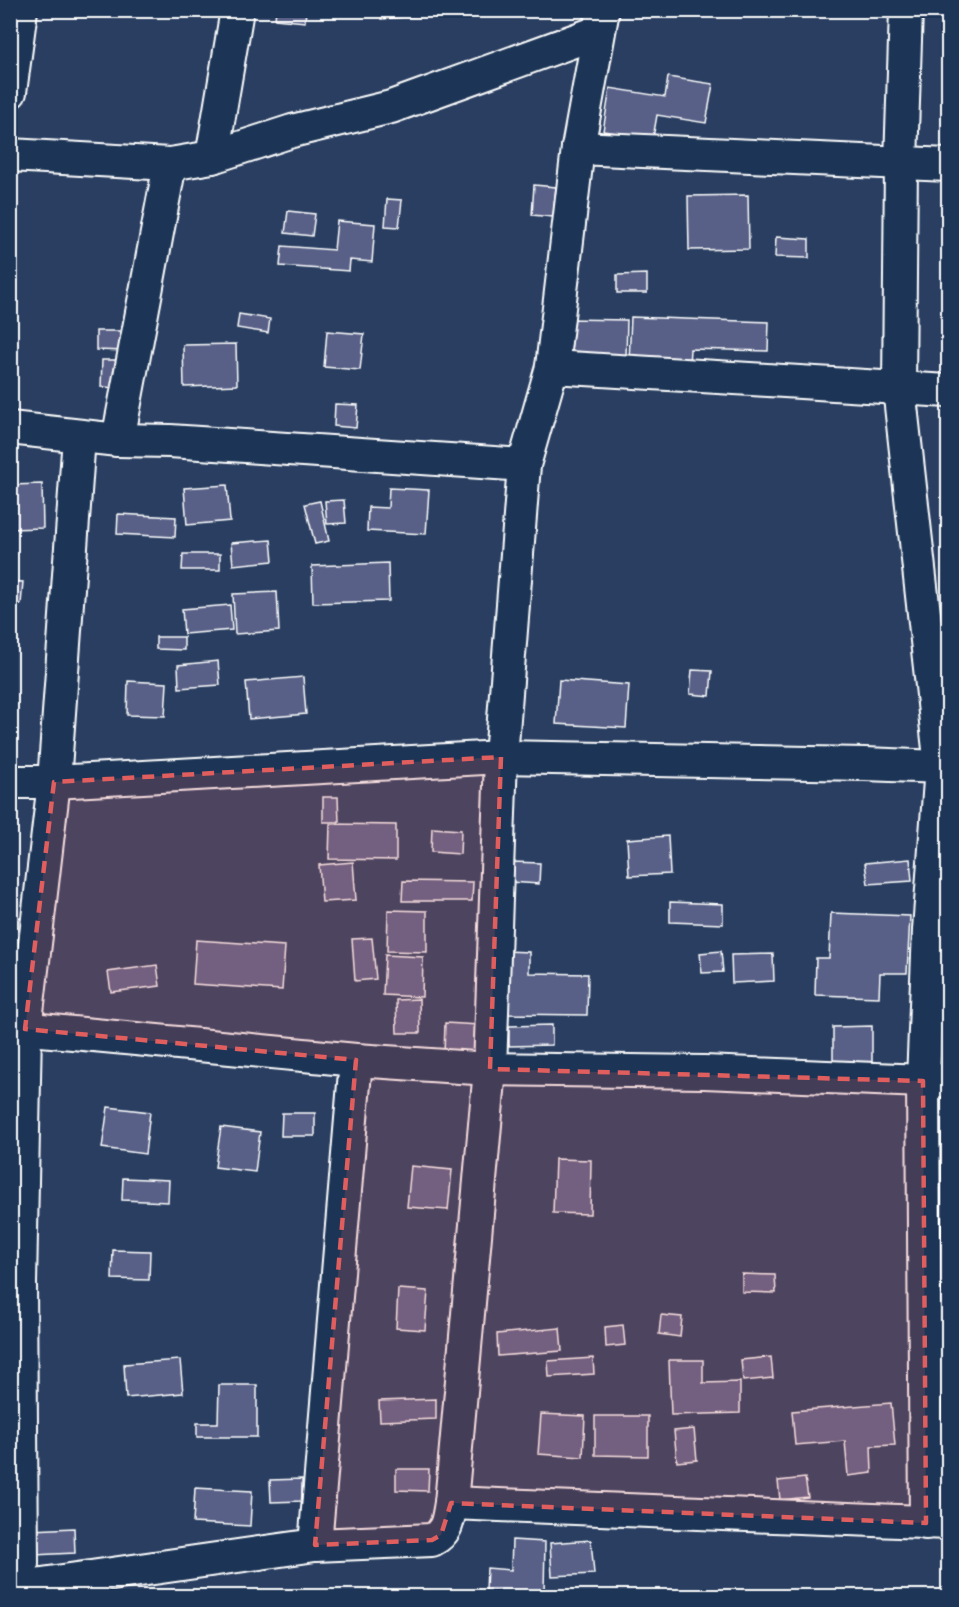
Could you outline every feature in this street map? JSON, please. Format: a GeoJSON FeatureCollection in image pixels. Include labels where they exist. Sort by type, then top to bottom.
{"type":"FeatureCollection","features":[{"type":"Feature","properties":{"kind":"street"},"geometry":{"type":"LineString","coordinates":[[10,92],[21,10]]}},
{"type":"Feature","properties":{"kind":"street"},"geometry":{"type":"LineString","coordinates":[[212,157],[237,10]]}},
{"type":"Feature","properties":{"kind":"street"},"geometry":{"type":"LineString","coordinates":[[451,1503],[937,1523],[936,1080],[929,930],[941,767],[899,388],[901,162],[906,10]]}},
{"type":"Feature","properties":{"kind":"street"},"geometry":{"type":"LineString","coordinates":[[10,155],[170,164],[212,157],[292,131],[391,107],[601,21]]}},
{"type":"Feature","properties":{"kind":"street"},"geometry":{"type":"LineString","coordinates":[[79,436],[54,782],[18,1028],[19,1577],[315,1545],[432,1540],[441,1535],[447,1523],[451,1503],[490,1069],[501,757],[524,465],[552,367],[578,148],[601,21]]}},
{"type":"Feature","properties":{"kind":"street"},"geometry":{"type":"LineString","coordinates":[[578,148],[948,165]]}},
{"type":"Feature","properties":{"kind":"street"},"geometry":{"type":"LineString","coordinates":[[118,440],[170,164]]}},
{"type":"Feature","properties":{"kind":"street"},"geometry":{"type":"LineString","coordinates":[[552,367],[948,391]]}},
{"type":"Feature","properties":{"kind":"street"},"geometry":{"type":"LineString","coordinates":[[10,428],[118,440],[170,441],[524,465]]}},
{"type":"Feature","properties":{"kind":"street"},"geometry":{"type":"LineString","coordinates":[[10,782],[54,782],[501,757],[941,767]]}},
{"type":"Feature","properties":{"kind":"street"},"geometry":{"type":"LineString","coordinates":[[18,1028],[356,1060],[490,1069],[704,1071],[936,1080]]}},
{"type":"Feature","properties":{"kind":"street"},"geometry":{"type":"LineString","coordinates":[[315,1545],[356,1060]]}},
{"type":"Feature","properties":{"kind":"highlighted area"},"geometry":{"type":"Polygon","coordinates":[[[501,757],[490,1069],[923,1081],[926,1523],[451,1503],[441,1535],[432,1540],[315,1545],[356,1060],[25,1029],[54,782],[501,757]]]}},
{"type":"Feature","properties":{"kind":"building"},"geometry":{"type":"Polygon","coordinates":[[[276,10],[306,10],[305,22],[275,19],[276,10]]]}},
{"type":"Feature","properties":{"kind":"building"},"geometry":{"type":"Polygon","coordinates":[[[380,10],[429,10],[430,15],[381,19],[380,10]]]}},
{"type":"Feature","properties":{"kind":"building"},"geometry":{"type":"Polygon","coordinates":[[[668,77],[713,84],[706,123],[657,115],[653,138],[603,131],[610,88],[665,97],[668,77]]]}},
{"type":"Feature","properties":{"kind":"building"},"geometry":{"type":"Polygon","coordinates":[[[534,185],[556,187],[553,217],[532,215],[534,185]]]}},
{"type":"Feature","properties":{"kind":"building"},"geometry":{"type":"Polygon","coordinates":[[[748,195],[749,249],[689,250],[688,196],[748,195]]]}},
{"type":"Feature","properties":{"kind":"building"},"geometry":{"type":"Polygon","coordinates":[[[387,199],[402,200],[399,227],[385,226],[387,199]]]}},
{"type":"Feature","properties":{"kind":"building"},"geometry":{"type":"Polygon","coordinates":[[[288,211],[315,214],[312,236],[285,233],[288,211]]]}},
{"type":"Feature","properties":{"kind":"building"},"geometry":{"type":"Polygon","coordinates":[[[337,221],[375,224],[372,262],[350,260],[349,271],[280,266],[282,246],[334,250],[337,221]]]}},
{"type":"Feature","properties":{"kind":"building"},"geometry":{"type":"Polygon","coordinates":[[[776,237],[809,239],[809,258],[775,257],[776,237]]]}},
{"type":"Feature","properties":{"kind":"building"},"geometry":{"type":"Polygon","coordinates":[[[647,274],[647,293],[617,293],[617,275],[647,274]]]}},
{"type":"Feature","properties":{"kind":"building"},"geometry":{"type":"Polygon","coordinates":[[[239,314],[270,319],[268,333],[237,328],[239,314]]]}},
{"type":"Feature","properties":{"kind":"building"},"geometry":{"type":"Polygon","coordinates":[[[631,317],[769,322],[768,351],[690,349],[689,365],[629,362],[631,317]]]}},
{"type":"Feature","properties":{"kind":"building"},"geometry":{"type":"Polygon","coordinates":[[[567,319],[627,320],[626,357],[566,355],[567,319]]]}},
{"type":"Feature","properties":{"kind":"building"},"geometry":{"type":"Polygon","coordinates":[[[96,331],[126,331],[126,351],[96,350],[96,331]]]}},
{"type":"Feature","properties":{"kind":"building"},"geometry":{"type":"Polygon","coordinates":[[[327,331],[364,334],[360,370],[324,367],[327,331]]]}},
{"type":"Feature","properties":{"kind":"building"},"geometry":{"type":"Polygon","coordinates":[[[236,344],[237,385],[184,387],[183,345],[236,344]]]}},
{"type":"Feature","properties":{"kind":"building"},"geometry":{"type":"Polygon","coordinates":[[[102,360],[122,360],[121,388],[101,387],[102,360]]]}},
{"type":"Feature","properties":{"kind":"building"},"geometry":{"type":"Polygon","coordinates":[[[335,404],[358,405],[356,428],[334,426],[335,404]]]}},
{"type":"Feature","properties":{"kind":"building"},"geometry":{"type":"Polygon","coordinates":[[[42,484],[43,528],[10,529],[10,485],[42,484]]]}},
{"type":"Feature","properties":{"kind":"building"},"geometry":{"type":"Polygon","coordinates":[[[227,485],[230,521],[187,525],[184,488],[227,485]]]}},
{"type":"Feature","properties":{"kind":"building"},"geometry":{"type":"Polygon","coordinates":[[[389,488],[429,490],[426,534],[367,531],[368,507],[388,508],[389,488]]]}},
{"type":"Feature","properties":{"kind":"building"},"geometry":{"type":"Polygon","coordinates":[[[344,500],[346,523],[327,524],[325,501],[344,500]]]}},
{"type":"Feature","properties":{"kind":"building"},"geometry":{"type":"Polygon","coordinates":[[[320,501],[329,541],[315,544],[305,504],[320,501]]]}},
{"type":"Feature","properties":{"kind":"building"},"geometry":{"type":"Polygon","coordinates":[[[118,514],[176,517],[175,537],[117,534],[118,514]]]}},
{"type":"Feature","properties":{"kind":"building"},"geometry":{"type":"Polygon","coordinates":[[[271,540],[273,561],[233,565],[231,543],[271,540]]]}},
{"type":"Feature","properties":{"kind":"building"},"geometry":{"type":"Polygon","coordinates":[[[183,554],[220,554],[220,570],[182,570],[183,554]]]}},
{"type":"Feature","properties":{"kind":"building"},"geometry":{"type":"Polygon","coordinates":[[[388,563],[389,601],[313,603],[312,566],[388,563]]]}},
{"type":"Feature","properties":{"kind":"building"},"geometry":{"type":"Polygon","coordinates":[[[10,581],[23,582],[21,604],[10,604],[10,581]]]}},
{"type":"Feature","properties":{"kind":"building"},"geometry":{"type":"Polygon","coordinates":[[[277,592],[279,631],[235,634],[233,594],[277,592]]]}},
{"type":"Feature","properties":{"kind":"building"},"geometry":{"type":"Polygon","coordinates":[[[230,605],[232,630],[184,634],[182,609],[230,605]]]}},
{"type":"Feature","properties":{"kind":"building"},"geometry":{"type":"Polygon","coordinates":[[[156,637],[184,637],[184,650],[156,649],[156,637]]]}},
{"type":"Feature","properties":{"kind":"building"},"geometry":{"type":"Polygon","coordinates":[[[218,661],[220,685],[179,688],[178,665],[218,661]]]}},
{"type":"Feature","properties":{"kind":"building"},"geometry":{"type":"Polygon","coordinates":[[[692,670],[712,671],[710,696],[690,694],[692,670]]]}},
{"type":"Feature","properties":{"kind":"building"},"geometry":{"type":"Polygon","coordinates":[[[303,677],[306,714],[249,719],[246,682],[303,677]]]}},
{"type":"Feature","properties":{"kind":"building"},"geometry":{"type":"Polygon","coordinates":[[[559,680],[629,685],[626,728],[556,724],[559,680]]]}},
{"type":"Feature","properties":{"kind":"building"},"geometry":{"type":"Polygon","coordinates":[[[128,681],[167,683],[165,716],[127,715],[128,681]]]}},
{"type":"Feature","properties":{"kind":"building"},"geometry":{"type":"Polygon","coordinates":[[[323,797],[338,797],[339,822],[323,822],[323,797]]]}},
{"type":"Feature","properties":{"kind":"building"},"geometry":{"type":"Polygon","coordinates":[[[330,824],[396,825],[396,860],[329,859],[330,824]]]}},
{"type":"Feature","properties":{"kind":"building"},"geometry":{"type":"Polygon","coordinates":[[[432,828],[461,830],[460,854],[431,852],[432,828]]]}},
{"type":"Feature","properties":{"kind":"building"},"geometry":{"type":"Polygon","coordinates":[[[668,836],[670,874],[629,876],[627,839],[668,836]]]}},
{"type":"Feature","properties":{"kind":"building"},"geometry":{"type":"Polygon","coordinates":[[[910,859],[912,881],[868,884],[865,863],[910,859]]]}},
{"type":"Feature","properties":{"kind":"building"},"geometry":{"type":"Polygon","coordinates":[[[353,862],[356,900],[322,902],[319,865],[353,862]]]}},
{"type":"Feature","properties":{"kind":"building"},"geometry":{"type":"Polygon","coordinates":[[[512,862],[540,863],[539,884],[510,882],[512,862]]]}},
{"type":"Feature","properties":{"kind":"building"},"geometry":{"type":"Polygon","coordinates":[[[403,881],[473,882],[472,901],[402,901],[403,881]]]}},
{"type":"Feature","properties":{"kind":"building"},"geometry":{"type":"Polygon","coordinates":[[[670,902],[723,904],[723,924],[670,922],[670,902]]]}},
{"type":"Feature","properties":{"kind":"building"},"geometry":{"type":"Polygon","coordinates":[[[388,910],[427,911],[427,952],[387,951],[388,910]]]}},
{"type":"Feature","properties":{"kind":"building"},"geometry":{"type":"Polygon","coordinates":[[[831,913],[910,916],[907,973],[880,973],[879,997],[815,995],[816,958],[829,958],[831,913]]]}},
{"type":"Feature","properties":{"kind":"building"},"geometry":{"type":"Polygon","coordinates":[[[20,917],[23,954],[10,955],[10,918],[20,917]]]}},
{"type":"Feature","properties":{"kind":"building"},"geometry":{"type":"Polygon","coordinates":[[[372,938],[376,979],[355,981],[352,939],[372,938]]]}},
{"type":"Feature","properties":{"kind":"building"},"geometry":{"type":"Polygon","coordinates":[[[196,940],[285,946],[282,990],[193,984],[196,940]]]}},
{"type":"Feature","properties":{"kind":"building"},"geometry":{"type":"Polygon","coordinates":[[[505,951],[529,952],[529,973],[588,974],[587,1015],[504,1014],[505,951]]]}},
{"type":"Feature","properties":{"kind":"building"},"geometry":{"type":"Polygon","coordinates":[[[721,951],[723,972],[702,973],[700,953],[721,951]]]}},
{"type":"Feature","properties":{"kind":"building"},"geometry":{"type":"Polygon","coordinates":[[[773,954],[774,981],[732,983],[731,955],[773,954]]]}},
{"type":"Feature","properties":{"kind":"building"},"geometry":{"type":"Polygon","coordinates":[[[385,955],[423,957],[422,997],[383,995],[385,955]]]}},
{"type":"Feature","properties":{"kind":"building"},"geometry":{"type":"Polygon","coordinates":[[[157,965],[160,986],[111,992],[108,972],[157,965]]]}},
{"type":"Feature","properties":{"kind":"building"},"geometry":{"type":"Polygon","coordinates":[[[419,999],[420,1033],[397,1033],[396,1000],[419,999]]]}},
{"type":"Feature","properties":{"kind":"building"},"geometry":{"type":"Polygon","coordinates":[[[445,1023],[479,1025],[478,1057],[444,1055],[445,1023]]]}},
{"type":"Feature","properties":{"kind":"building"},"geometry":{"type":"Polygon","coordinates":[[[552,1025],[552,1045],[509,1046],[509,1026],[552,1025]]]}},
{"type":"Feature","properties":{"kind":"building"},"geometry":{"type":"Polygon","coordinates":[[[872,1026],[872,1066],[833,1066],[833,1027],[872,1026]]]}},
{"type":"Feature","properties":{"kind":"building"},"geometry":{"type":"Polygon","coordinates":[[[108,1107],[150,1112],[145,1154],[102,1148],[108,1107]]]}},
{"type":"Feature","properties":{"kind":"building"},"geometry":{"type":"Polygon","coordinates":[[[282,1113],[315,1113],[315,1136],[281,1136],[282,1113]]]}},
{"type":"Feature","properties":{"kind":"building"},"geometry":{"type":"Polygon","coordinates":[[[221,1127],[260,1132],[255,1172],[215,1167],[221,1127]]]}},
{"type":"Feature","properties":{"kind":"building"},"geometry":{"type":"Polygon","coordinates":[[[555,1159],[591,1160],[590,1214],[553,1213],[555,1159]]]}},
{"type":"Feature","properties":{"kind":"building"},"geometry":{"type":"Polygon","coordinates":[[[411,1166],[452,1170],[448,1210],[407,1207],[411,1166]]]}},
{"type":"Feature","properties":{"kind":"building"},"geometry":{"type":"Polygon","coordinates":[[[123,1178],[169,1180],[168,1202],[122,1200],[123,1178]]]}},
{"type":"Feature","properties":{"kind":"building"},"geometry":{"type":"Polygon","coordinates":[[[113,1250],[150,1251],[149,1280],[112,1279],[113,1250]]]}},
{"type":"Feature","properties":{"kind":"building"},"geometry":{"type":"Polygon","coordinates":[[[742,1274],[775,1275],[776,1293],[742,1292],[742,1274]]]}},
{"type":"Feature","properties":{"kind":"building"},"geometry":{"type":"Polygon","coordinates":[[[398,1289],[428,1291],[425,1330],[396,1328],[398,1289]]]}},
{"type":"Feature","properties":{"kind":"building"},"geometry":{"type":"Polygon","coordinates":[[[661,1315],[682,1317],[680,1337],[659,1334],[661,1315]]]}},
{"type":"Feature","properties":{"kind":"building"},"geometry":{"type":"Polygon","coordinates":[[[623,1325],[625,1345],[606,1347],[605,1327],[623,1325]]]}},
{"type":"Feature","properties":{"kind":"building"},"geometry":{"type":"Polygon","coordinates":[[[560,1328],[562,1351],[498,1356],[497,1334],[560,1328]]]}},
{"type":"Feature","properties":{"kind":"building"},"geometry":{"type":"Polygon","coordinates":[[[771,1357],[773,1378],[743,1381],[741,1360],[771,1357]]]}},
{"type":"Feature","properties":{"kind":"building"},"geometry":{"type":"Polygon","coordinates":[[[593,1358],[594,1374],[549,1377],[548,1361],[593,1358]]]}},
{"type":"Feature","properties":{"kind":"building"},"geometry":{"type":"Polygon","coordinates":[[[180,1360],[183,1393],[126,1398],[124,1364],[180,1360]]]}},
{"type":"Feature","properties":{"kind":"building"},"geometry":{"type":"Polygon","coordinates":[[[669,1360],[703,1360],[703,1383],[740,1382],[740,1413],[671,1415],[669,1360]]]}},
{"type":"Feature","properties":{"kind":"building"},"geometry":{"type":"Polygon","coordinates":[[[219,1385],[257,1385],[257,1437],[197,1437],[197,1423],[218,1423],[219,1385]]]}},
{"type":"Feature","properties":{"kind":"building"},"geometry":{"type":"Polygon","coordinates":[[[436,1399],[436,1419],[380,1421],[379,1401],[436,1399]]]}},
{"type":"Feature","properties":{"kind":"building"},"geometry":{"type":"Polygon","coordinates":[[[891,1403],[895,1445],[871,1446],[872,1473],[848,1476],[845,1441],[795,1445],[792,1411],[891,1403]]]}},
{"type":"Feature","properties":{"kind":"building"},"geometry":{"type":"Polygon","coordinates":[[[541,1414],[585,1416],[583,1457],[538,1454],[541,1414]]]}},
{"type":"Feature","properties":{"kind":"building"},"geometry":{"type":"Polygon","coordinates":[[[595,1416],[648,1416],[648,1456],[595,1455],[595,1416]]]}},
{"type":"Feature","properties":{"kind":"building"},"geometry":{"type":"Polygon","coordinates":[[[694,1429],[697,1460],[677,1462],[674,1431],[694,1429]]]}},
{"type":"Feature","properties":{"kind":"building"},"geometry":{"type":"Polygon","coordinates":[[[396,1469],[429,1469],[428,1491],[396,1490],[396,1469]]]}},
{"type":"Feature","properties":{"kind":"building"},"geometry":{"type":"Polygon","coordinates":[[[805,1478],[808,1497],[780,1500],[778,1481],[805,1478]]]}},
{"type":"Feature","properties":{"kind":"building"},"geometry":{"type":"Polygon","coordinates":[[[302,1479],[302,1501],[271,1502],[270,1480],[302,1479]]]}},
{"type":"Feature","properties":{"kind":"building"},"geometry":{"type":"Polygon","coordinates":[[[195,1488],[252,1491],[250,1526],[193,1523],[195,1488]]]}},
{"type":"Feature","properties":{"kind":"building"},"geometry":{"type":"Polygon","coordinates":[[[74,1528],[75,1553],[33,1555],[32,1530],[74,1528]]]}},
{"type":"Feature","properties":{"kind":"building"},"geometry":{"type":"Polygon","coordinates":[[[512,1540],[545,1542],[544,1593],[486,1591],[487,1568],[511,1570],[512,1540]]]}},
{"type":"Feature","properties":{"kind":"building"},"geometry":{"type":"Polygon","coordinates":[[[591,1540],[594,1574],[552,1576],[550,1543],[591,1540]]]}}]}
